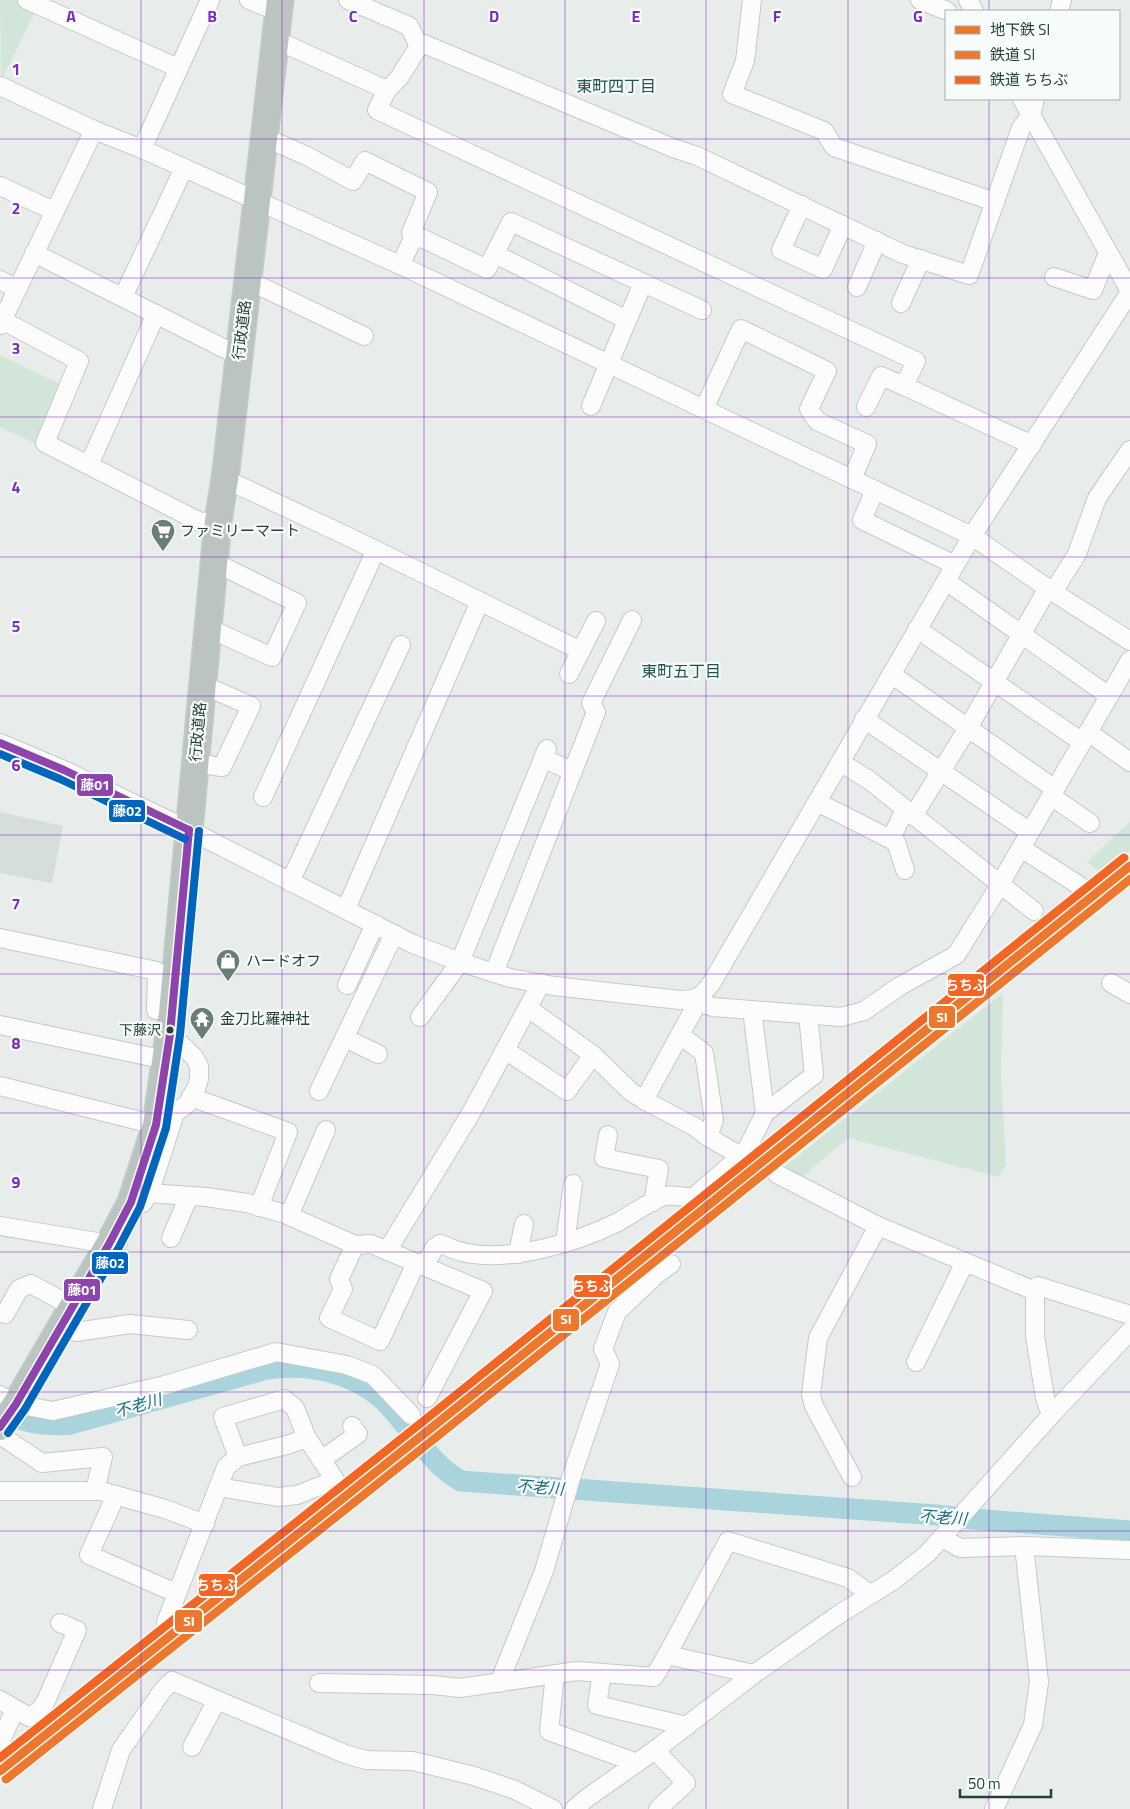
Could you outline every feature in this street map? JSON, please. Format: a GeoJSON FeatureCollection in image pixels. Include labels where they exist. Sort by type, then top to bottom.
{"type":"FeatureCollection","features":[{"type":"Feature","properties":{"kind":"highway","name":"行政道路"},"geometry":{"type":"LineString","coordinates":[[5,1416],[67,1317],[131,1202],[156,1125],[171,1024],[218,521],[225,479],[279,6]]}},
{"type":"Feature","properties":{"kind":"street"},"geometry":{"type":"LineString","coordinates":[[27,0],[178,68]]}},
{"type":"Feature","properties":{"kind":"street"},"geometry":{"type":"LineString","coordinates":[[142,149],[210,0]]}},
{"type":"Feature","properties":{"kind":"street"},"geometry":{"type":"LineString","coordinates":[[249,0],[279,6]]}},
{"type":"Feature","properties":{"kind":"street"},"geometry":{"type":"LineString","coordinates":[[348,0],[409,26],[419,46]]}},
{"type":"Feature","properties":{"kind":"street"},"geometry":{"type":"LineString","coordinates":[[752,0],[746,61],[732,94],[824,131],[834,147],[995,202]]}},
{"type":"Feature","properties":{"kind":"street"},"geometry":{"type":"LineString","coordinates":[[920,0],[945,10]]}},
{"type":"Feature","properties":{"kind":"street"},"geometry":{"type":"LineString","coordinates":[[276,40],[386,90]]}},
{"type":"Feature","properties":{"kind":"street"},"geometry":{"type":"LineString","coordinates":[[904,386],[916,361],[377,110],[386,90],[399,78],[419,46],[424,44],[673,148],[697,156],[903,254],[969,275],[1021,128],[1033,107]]}},
{"type":"Feature","properties":{"kind":"street"},"geometry":{"type":"LineString","coordinates":[[0,86],[94,130],[142,149],[400,265],[972,536],[1050,590],[1130,641]]}},
{"type":"Feature","properties":{"kind":"street"},"geometry":{"type":"LineString","coordinates":[[644,1100],[680,1035],[695,1001],[712,984],[972,536],[1130,292],[1033,107]]}},
{"type":"Feature","properties":{"kind":"street"},"geometry":{"type":"LineString","coordinates":[[94,130],[1,322],[80,361],[44,442],[200,522],[218,521]]}},
{"type":"Feature","properties":{"kind":"street"},"geometry":{"type":"LineString","coordinates":[[264,137],[307,156],[353,181],[365,161],[428,192],[411,233],[487,269],[511,222],[702,310]]}},
{"type":"Feature","properties":{"kind":"street"},"geometry":{"type":"LineString","coordinates":[[123,297],[184,168]]}},
{"type":"Feature","properties":{"kind":"street"},"geometry":{"type":"LineString","coordinates":[[0,186],[54,212]]}},
{"type":"Feature","properties":{"kind":"street"},"geometry":{"type":"LineString","coordinates":[[802,205],[781,250],[823,269],[843,225]]}},
{"type":"Feature","properties":{"kind":"street"},"geometry":{"type":"LineString","coordinates":[[400,265],[416,235]]}},
{"type":"Feature","properties":{"kind":"street"},"geometry":{"type":"LineString","coordinates":[[857,287],[877,241]]}},
{"type":"Feature","properties":{"kind":"street"},"geometry":{"type":"LineString","coordinates":[[1054,277],[1093,290],[1108,252]]}},
{"type":"Feature","properties":{"kind":"street"},"geometry":{"type":"LineString","coordinates":[[34,253],[238,356]]}},
{"type":"Feature","properties":{"kind":"street"},"geometry":{"type":"LineString","coordinates":[[495,254],[628,320]]}},
{"type":"Feature","properties":{"kind":"street"},"geometry":{"type":"LineString","coordinates":[[901,303],[921,259]]}},
{"type":"Feature","properties":{"kind":"street"},"geometry":{"type":"LineString","coordinates":[[0,280],[17,289]]}},
{"type":"Feature","properties":{"kind":"street"},"geometry":{"type":"LineString","coordinates":[[247,280],[364,336]]}},
{"type":"Feature","properties":{"kind":"street"},"geometry":{"type":"LineString","coordinates":[[590,406],[643,283]]}},
{"type":"Feature","properties":{"kind":"street"},"geometry":{"type":"LineString","coordinates":[[89,465],[156,314]]}},
{"type":"Feature","properties":{"kind":"street"},"geometry":{"type":"LineString","coordinates":[[704,409],[741,329],[828,372],[810,409],[817,421],[867,444],[852,479]]}},
{"type":"Feature","properties":{"kind":"street"},"geometry":{"type":"LineString","coordinates":[[866,407],[881,376],[1032,445]]}},
{"type":"Feature","properties":{"kind":"street"},"geometry":{"type":"LineString","coordinates":[[891,839],[942,772],[1022,634],[1050,590],[1077,554],[1097,498],[1130,450]]}},
{"type":"Feature","properties":{"kind":"street"},"geometry":{"type":"LineString","coordinates":[[225,479],[376,550],[581,651]]}},
{"type":"Feature","properties":{"kind":"street"},"geometry":{"type":"LineString","coordinates":[[875,490],[862,520],[955,566]]}},
{"type":"Feature","properties":{"kind":"street"},"geometry":{"type":"LineString","coordinates":[[263,797],[376,550]]}},
{"type":"Feature","properties":{"kind":"street"},"geometry":{"type":"LineString","coordinates":[[208,628],[272,657],[297,603],[214,562]]}},
{"type":"Feature","properties":{"kind":"street"},"geometry":{"type":"LineString","coordinates":[[946,581],[1109,696]]}},
{"type":"Feature","properties":{"kind":"street"},"geometry":{"type":"LineString","coordinates":[[346,909],[480,601]]}},
{"type":"Feature","properties":{"kind":"street"},"geometry":{"type":"LineString","coordinates":[[494,973],[596,712],[591,703],[632,620]]}},
{"type":"Feature","properties":{"kind":"street"},"geometry":{"type":"LineString","coordinates":[[569,674],[596,621]]}},
{"type":"Feature","properties":{"kind":"street"},"geometry":{"type":"LineString","coordinates":[[917,629],[994,682],[1130,762]]}},
{"type":"Feature","properties":{"kind":"street"},"geometry":{"type":"LineString","coordinates":[[290,882],[401,646]]}},
{"type":"Feature","properties":{"kind":"street"},"geometry":{"type":"LineString","coordinates":[[0,742],[64,770],[189,830],[413,944],[460,962],[510,978],[695,1001],[713,1008],[841,1017],[864,1010],[900,986],[956,956],[1130,660]]}},
{"type":"Feature","properties":{"kind":"street"},"geometry":{"type":"LineString","coordinates":[[891,674],[968,728],[1090,823]]}},
{"type":"Feature","properties":{"kind":"street"},"geometry":{"type":"LineString","coordinates":[[195,763],[222,767],[251,706],[203,685]]}},
{"type":"Feature","properties":{"kind":"street"},"geometry":{"type":"LineString","coordinates":[[860,726],[942,772],[1030,832]]}},
{"type":"Feature","properties":{"kind":"street"},"geometry":{"type":"LineString","coordinates":[[420,1017],[460,962],[545,753],[573,772]]}},
{"type":"Feature","properties":{"kind":"street"},"geometry":{"type":"LineString","coordinates":[[840,762],[869,780],[1034,911]]}},
{"type":"Feature","properties":{"kind":"street"},"geometry":{"type":"LineString","coordinates":[[816,802],[896,842],[905,870]]}},
{"type":"Feature","properties":{"kind":"street"},"geometry":{"type":"LineString","coordinates":[[1021,848],[1080,886]]}},
{"type":"Feature","properties":{"kind":"street"},"geometry":{"type":"LineString","coordinates":[[347,984],[375,924]]}},
{"type":"Feature","properties":{"kind":"street"},"geometry":{"type":"LineString","coordinates":[[320,1091],[394,934]]}},
{"type":"Feature","properties":{"kind":"street"},"geometry":{"type":"LineString","coordinates":[[0,938],[157,970],[156,1010],[171,1024],[199,1066],[199,1079],[187,1104],[176,1113],[140,1212],[121,1243],[109,1244],[0,1226]]}},
{"type":"Feature","properties":{"kind":"street"},"geometry":{"type":"LineString","coordinates":[[387,1251],[471,1113],[541,983]]}},
{"type":"Feature","properties":{"kind":"street"},"geometry":{"type":"LineString","coordinates":[[1112,983],[1130,994]]}},
{"type":"Feature","properties":{"kind":"street"},"geometry":{"type":"LineString","coordinates":[[528,1008],[593,1055],[630,1091],[695,1127],[708,1137],[741,1156]]}},
{"type":"Feature","properties":{"kind":"street"},"geometry":{"type":"LineString","coordinates":[[752,1010],[765,1113]]}},
{"type":"Feature","properties":{"kind":"street"},"geometry":{"type":"LineString","coordinates":[[355,1245],[339,1279],[343,1289],[329,1318],[380,1341],[420,1265],[435,1247],[440,1244],[462,1252],[518,1254],[565,1243],[616,1222],[665,1196],[690,1198],[696,1196],[746,1151],[765,1113],[814,1075],[808,1015]]}},
{"type":"Feature","properties":{"kind":"street"},"geometry":{"type":"LineString","coordinates":[[0,1025],[166,1060]]}},
{"type":"Feature","properties":{"kind":"street"},"geometry":{"type":"LineString","coordinates":[[680,1035],[704,1053],[714,1120],[708,1137]]}},
{"type":"Feature","properties":{"kind":"street"},"geometry":{"type":"LineString","coordinates":[[345,1038],[378,1054]]}},
{"type":"Feature","properties":{"kind":"street"},"geometry":{"type":"LineString","coordinates":[[505,1050],[566,1091],[593,1055]]}},
{"type":"Feature","properties":{"kind":"street"},"geometry":{"type":"LineString","coordinates":[[0,1086],[156,1125]]}},
{"type":"Feature","properties":{"kind":"street"},"geometry":{"type":"LineString","coordinates":[[191,1097],[288,1132],[259,1207]]}},
{"type":"Feature","properties":{"kind":"street"},"geometry":{"type":"LineString","coordinates":[[289,1216],[326,1130]]}},
{"type":"Feature","properties":{"kind":"street"},"geometry":{"type":"LineString","coordinates":[[608,1135],[604,1158],[659,1169],[653,1202]]}},
{"type":"Feature","properties":{"kind":"street"},"geometry":{"type":"LineString","coordinates":[[777,1174],[878,1226],[1035,1292]]}},
{"type":"Feature","properties":{"kind":"street"},"geometry":{"type":"LineString","coordinates":[[565,1243],[573,1184]]}},
{"type":"Feature","properties":{"kind":"street"},"geometry":{"type":"LineString","coordinates":[[148,1193],[247,1203],[289,1216],[355,1245],[371,1244],[483,1290],[427,1398]]}},
{"type":"Feature","properties":{"kind":"street"},"geometry":{"type":"LineString","coordinates":[[171,1238],[189,1196]]}},
{"type":"Feature","properties":{"kind":"street"},"geometry":{"type":"LineString","coordinates":[[518,1254],[524,1224]]}},
{"type":"Feature","properties":{"kind":"street"},"geometry":{"type":"LineString","coordinates":[[852,1477],[814,1406],[811,1396],[818,1338],[878,1226]]}},
{"type":"Feature","properties":{"kind":"street"},"geometry":{"type":"LineString","coordinates":[[916,1362],[965,1262]]}},
{"type":"Feature","properties":{"kind":"street"},"geometry":{"type":"LineString","coordinates":[[498,1683],[544,1571],[569,1484],[610,1364],[603,1349],[617,1312],[657,1274],[671,1264]]}},
{"type":"Feature","properties":{"kind":"street"},"geometry":{"type":"LineString","coordinates":[[6,1314],[19,1289],[31,1284],[67,1317],[76,1332],[130,1324],[188,1330]]}},
{"type":"Feature","properties":{"kind":"street"},"geometry":{"type":"LineString","coordinates":[[1053,1413],[1048,1407],[1045,1398],[1035,1336],[1035,1292],[1038,1286],[1130,1315]]}},
{"type":"Feature","properties":{"kind":"street"},"geometry":{"type":"LineString","coordinates":[[574,1809],[754,1674],[912,1567],[946,1534],[1053,1413],[1130,1331]]}},
{"type":"Feature","properties":{"kind":"street"},"geometry":{"type":"LineString","coordinates":[[5,1416],[53,1411],[165,1385],[276,1352],[347,1365],[373,1375],[411,1415]]}},
{"type":"Feature","properties":{"kind":"street"},"geometry":{"type":"LineString","coordinates":[[219,1487],[278,1497],[297,1495],[335,1480],[307,1438],[295,1408],[284,1399],[223,1417],[238,1456]]}},
{"type":"Feature","properties":{"kind":"street"},"geometry":{"type":"LineString","coordinates":[[5,1416],[42,1463],[103,1456],[96,1491]]}},
{"type":"Feature","properties":{"kind":"street"},"geometry":{"type":"LineString","coordinates":[[322,1460],[358,1434],[352,1426]]}},
{"type":"Feature","properties":{"kind":"street"},"geometry":{"type":"LineString","coordinates":[[166,1622],[226,1467],[238,1456],[287,1445],[307,1438]]}},
{"type":"Feature","properties":{"kind":"street"},"geometry":{"type":"LineString","coordinates":[[0,1491],[96,1491],[165,1509],[205,1524]]}},
{"type":"Feature","properties":{"kind":"street"},"geometry":{"type":"LineString","coordinates":[[116,1495],[89,1555],[176,1594]]}},
{"type":"Feature","properties":{"kind":"street"},"geometry":{"type":"LineString","coordinates":[[946,1534],[960,1548],[1024,1546],[1130,1550]]}},
{"type":"Feature","properties":{"kind":"street"},"geometry":{"type":"LineString","coordinates":[[319,1683],[433,1685],[460,1688],[577,1671],[654,1677],[728,1541],[848,1578],[870,1594]]}},
{"type":"Feature","properties":{"kind":"street"},"geometry":{"type":"LineString","coordinates":[[994,1809],[1033,1725],[1039,1682],[1024,1546]]}},
{"type":"Feature","properties":{"kind":"street"},"geometry":{"type":"LineString","coordinates":[[0,1743],[7,1704],[29,1717],[39,1711],[45,1703],[76,1630],[60,1623]]}},
{"type":"Feature","properties":{"kind":"street"},"geometry":{"type":"LineString","coordinates":[[667,1655],[754,1674]]}},
{"type":"Feature","properties":{"kind":"street"},"geometry":{"type":"LineString","coordinates":[[602,1673],[597,1705],[687,1726]]}},
{"type":"Feature","properties":{"kind":"street"},"geometry":{"type":"LineString","coordinates":[[555,1674],[548,1731],[636,1763]]}},
{"type":"Feature","properties":{"kind":"street"},"geometry":{"type":"LineString","coordinates":[[102,1809],[121,1750],[163,1690],[172,1681],[359,1758],[413,1760],[474,1776],[515,1790],[553,1809]]}},
{"type":"Feature","properties":{"kind":"street"},"geometry":{"type":"LineString","coordinates":[[192,1747],[217,1700]]}},
{"type":"Feature","properties":{"kind":"street"},"geometry":{"type":"LineString","coordinates":[[655,1750],[686,1783],[658,1809]]}},
{"type":"Feature","properties":{"kind":"shaded area"},"geometry":{"type":"Polygon","coordinates":[[[0,812],[63,826],[52,883],[0,873],[0,812]]]}},
{"type":"Feature","properties":{"kind":"green space"},"geometry":{"type":"Polygon","coordinates":[[[0,0],[15,0],[36,10],[1,81],[0,0]]]}},
{"type":"Feature","properties":{"kind":"green space"},"geometry":{"type":"Polygon","coordinates":[[[0,355],[66,387],[38,445],[0,427],[0,355]]]}},
{"type":"Feature","properties":{"kind":"green space"},"geometry":{"type":"Polygon","coordinates":[[[1130,822],[1130,851],[1102,873],[1087,862],[1130,822]]]}},
{"type":"Feature","properties":{"kind":"green space"},"geometry":{"type":"Polygon","coordinates":[[[1003,993],[1001,1078],[1006,1165],[999,1177],[848,1138],[801,1178],[783,1168],[1003,993]]]}},
{"type":"Feature","properties":{"kind":"waterway","name":"不老川"},"geometry":{"type":"LineString","coordinates":[[0,1412],[35,1423],[52,1425],[71,1424],[267,1369],[297,1367],[343,1376],[370,1390],[389,1406],[439,1464],[461,1481],[937,1515],[1130,1531]]}},
{"type":"Feature","properties":{"kind":"metro line","name":"SI"},"geometry":{"type":"LineString","coordinates":[[0,1771],[435,1425],[1130,866]]}},
{"type":"Feature","properties":{"kind":"rail line","name":"ちちぶ"},"geometry":{"type":"LineString","coordinates":[[0,1758],[429,1417],[1124,858]]}},
{"type":"Feature","properties":{"kind":"rail line","name":"SI"},"geometry":{"type":"LineString","coordinates":[[6,1779],[441,1433],[1130,879]]}},
{"type":"Feature","properties":{"kind":"transit line","name":"藤01"},"geometry":{"type":"LineString","coordinates":[[0,743],[64,770],[189,830]]}},
{"type":"Feature","properties":{"kind":"transit line","name":"藤02"},"geometry":{"type":"LineString","coordinates":[[0,754],[60,779],[185,839]]}},
{"type":"Feature","properties":{"kind":"transit line","name":"藤01"},"geometry":{"type":"LineString","coordinates":[[0,1427],[16,1404],[109,1244],[131,1202],[156,1125],[170,1034],[189,830]]}},
{"type":"Feature","properties":{"kind":"transit line","name":"藤02"},"geometry":{"type":"LineString","coordinates":[[8,1433],[25,1409],[118,1249],[140,1207],[166,1128],[180,1035],[199,831]]}},
{"type":"Feature","properties":{"kind":"place","name":"ファミリーマート"},"geometry":{"type":"Point","coordinates":[163,552]}},
{"type":"Feature","properties":{"kind":"place","name":"ハードオフ"},"geometry":{"type":"Point","coordinates":[228,982]}},
{"type":"Feature","properties":{"kind":"place","name":"下藤沢"},"geometry":{"type":"Point","coordinates":[170,1030]}},
{"type":"Feature","properties":{"kind":"place","name":"金刀比羅神社"},"geometry":{"type":"Point","coordinates":[202,1040]}},
{"type":"Feature","properties":{"kind":"district","name":"東町四丁目"},"geometry":{"type":"Point","coordinates":[616,86]}},
{"type":"Feature","properties":{"kind":"district","name":"東町五丁目"},"geometry":{"type":"Point","coordinates":[681,671]}}]}
